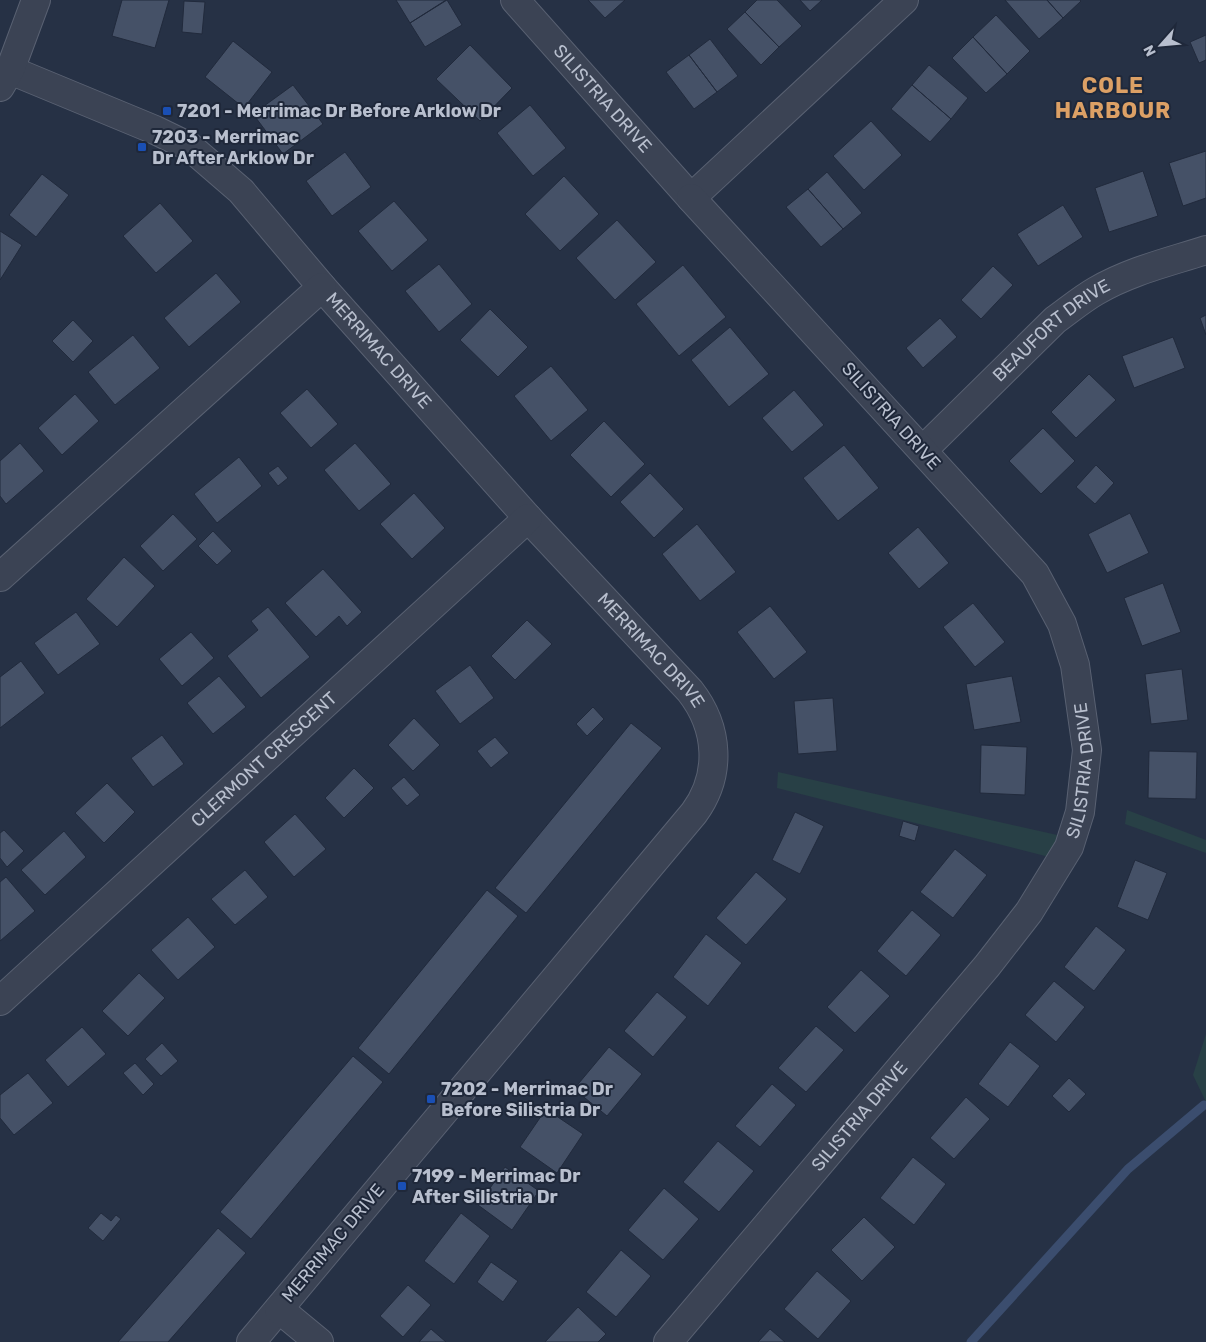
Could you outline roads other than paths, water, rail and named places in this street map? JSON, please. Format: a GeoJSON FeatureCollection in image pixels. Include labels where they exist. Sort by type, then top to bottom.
{"type":"FeatureCollection","features":[{"type":"Feature","properties":{"kind":"street"},"geometry":{"type":"LineString","coordinates":[[5,78],[36,0]]}},
{"type":"Feature","properties":{"kind":"street","name":"SILISTRIA DRIVE"},"geometry":{"type":"LineString","coordinates":[[515,0],[691,198],[1035,574],[1062,624],[1075,665],[1087,750],[1080,812],[1069,847],[1029,912],[987,966],[668,1342]]}},
{"type":"Feature","properties":{"kind":"street"},"geometry":{"type":"LineString","coordinates":[[691,198],[904,0]]}},
{"type":"Feature","properties":{"kind":"street","name":"MERRIMAC DRIVE"},"geometry":{"type":"LineString","coordinates":[[5,78],[155,130],[190,147],[241,191],[322,287],[528,518],[690,692],[698,702],[712,736],[714,763],[709,787],[701,804],[251,1342]]}},
{"type":"Feature","properties":{"kind":"street","name":"BEAUFORT DRIVE"},"geometry":{"type":"LineString","coordinates":[[923,450],[1055,320],[1075,305],[1096,291],[1124,277],[1206,250]]}},
{"type":"Feature","properties":{"kind":"street"},"geometry":{"type":"LineString","coordinates":[[0,578],[322,287]]}},
{"type":"Feature","properties":{"kind":"street","name":"CLERMONT CRESCENT"},"geometry":{"type":"LineString","coordinates":[[0,1001],[528,518]]}},
{"type":"Feature","properties":{"kind":"street"},"geometry":{"type":"LineString","coordinates":[[278,1308],[319,1342]]}},
{"type":"Feature","properties":{"kind":"waterway"},"geometry":{"type":"LineString","coordinates":[[971,1342],[1128,1169],[1204,1105]]}},
{"type":"Feature","properties":{"kind":"place","name":"7201 - Merrimac Dr Before Arklow Dr"},"geometry":{"type":"Point","coordinates":[167,111]}},
{"type":"Feature","properties":{"kind":"place","name":"7203 - Merrimac Dr After Arklow Dr"},"geometry":{"type":"Point","coordinates":[142,147]}},
{"type":"Feature","properties":{"kind":"place","name":"7202 - Merrimac Dr Before Silistria Dr"},"geometry":{"type":"Point","coordinates":[431,1099]}},
{"type":"Feature","properties":{"kind":"place","name":"7199 - Merrimac Dr After Silistria Dr"},"geometry":{"type":"Point","coordinates":[402,1186]}},
{"type":"Feature","properties":{"kind":"district","name":"COLE HARBOUR"},"geometry":{"type":"Point","coordinates":[1113,98]}}]}
